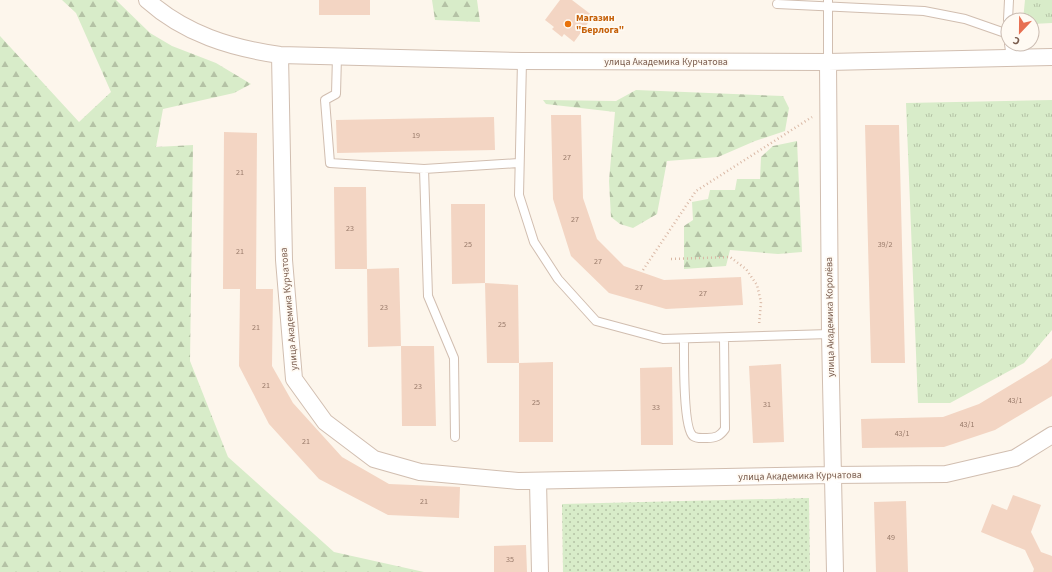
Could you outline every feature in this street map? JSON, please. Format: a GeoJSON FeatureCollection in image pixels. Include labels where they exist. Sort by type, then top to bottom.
{"type":"FeatureCollection","features":[{"type":"Feature","properties":{"kind":"street","name":"улица Академика Курчатова"},"geometry":{"type":"LineString","coordinates":[[147,0],[180,24],[209,38],[242,49],[280,55],[522,62],[828,62],[1000,52]]}},
{"type":"Feature","properties":{"kind":"street","name":"улица Академика Курчатова"},"geometry":{"type":"LineString","coordinates":[[1017,52],[1052,57]]}},
{"type":"Feature","properties":{"kind":"street","name":"улица Академика Курчатова"},"geometry":{"type":"LineString","coordinates":[[280,55],[284,260],[294,379],[325,422],[374,458],[420,472],[518,481],[946,474],[1015,458],[1052,434]]}},
{"type":"Feature","properties":{"kind":"street","name":"улица Академика Королёва"},"geometry":{"type":"LineString","coordinates":[[828,62],[830,334],[835,572]]}},
{"type":"Feature","properties":{"kind":"street"},"geometry":{"type":"LineString","coordinates":[[538,480],[540,572]]}},
{"type":"Feature","properties":{"kind":"lane"},"geometry":{"type":"LineString","coordinates":[[1008,12],[1009,0]]}},
{"type":"Feature","properties":{"kind":"lane"},"geometry":{"type":"LineString","coordinates":[[828,3],[828,62]]}},
{"type":"Feature","properties":{"kind":"lane"},"geometry":{"type":"LineString","coordinates":[[777,4],[828,3],[924,11],[965,19],[1000,32]]}},
{"type":"Feature","properties":{"kind":"lane"},"geometry":{"type":"LineString","coordinates":[[337,56],[336,94],[325,100],[330,163],[424,169],[518,163]]}},
{"type":"Feature","properties":{"kind":"lane"},"geometry":{"type":"LineString","coordinates":[[522,62],[518,163],[519,195],[534,242],[558,279],[596,321],[663,339],[724,339],[830,334]]}},
{"type":"Feature","properties":{"kind":"lane"},"geometry":{"type":"LineString","coordinates":[[424,169],[428,296],[454,358],[455,437]]}},
{"type":"Feature","properties":{"kind":"lane"},"geometry":{"type":"LineString","coordinates":[[684,339],[686,423],[693,436],[699,439],[714,438],[721,434],[725,428],[724,339]]}},
{"type":"Feature","properties":{"kind":"path"},"geometry":{"type":"LineString","coordinates":[[643,270],[696,190],[828,108]]}},
{"type":"Feature","properties":{"kind":"path"},"geometry":{"type":"LineString","coordinates":[[671,259],[730,257],[746,269],[757,285],[761,302],[758,329]]}},
{"type":"Feature","properties":{"kind":"green space"},"geometry":{"type":"Polygon","coordinates":[[[62,0],[116,0],[150,33],[172,46],[216,63],[251,84],[234,93],[163,109],[156,147],[193,145],[190,361],[228,457],[334,552],[424,572],[0,572],[0,36],[79,122],[111,92],[76,13],[62,0]]]}},
{"type":"Feature","properties":{"kind":"green space"},"geometry":{"type":"Polygon","coordinates":[[[432,0],[477,0],[480,22],[435,20],[432,0]]]}},
{"type":"Feature","properties":{"kind":"green space"},"geometry":{"type":"Polygon","coordinates":[[[1025,0],[1052,0],[1052,23],[1040,24],[1040,12],[1024,12],[1025,0]]]}},
{"type":"Feature","properties":{"kind":"green space"},"geometry":{"type":"Polygon","coordinates":[[[636,90],[783,96],[789,108],[785,131],[755,141],[718,157],[667,161],[657,214],[633,228],[620,224],[611,217],[609,181],[615,112],[546,104],[543,100],[616,101],[636,90]]]}},
{"type":"Feature","properties":{"kind":"green space"},"geometry":{"type":"Polygon","coordinates":[[[1052,100],[1052,330],[1024,363],[950,403],[918,403],[906,103],[1052,100]]]}},
{"type":"Feature","properties":{"kind":"green space"},"geometry":{"type":"Polygon","coordinates":[[[797,141],[802,252],[778,254],[730,250],[726,266],[684,269],[684,226],[693,220],[692,202],[708,199],[710,190],[735,190],[737,179],[760,179],[761,157],[773,146],[797,141]]]}},
{"type":"Feature","properties":{"kind":"green space"},"geometry":{"type":"Polygon","coordinates":[[[809,498],[810,572],[563,572],[562,504],[809,498]]]}},
{"type":"Feature","properties":{"kind":"building"},"geometry":{"type":"Polygon","coordinates":[[[319,0],[370,0],[370,15],[319,15],[319,0]]]}},
{"type":"Feature","properties":{"kind":"building","name":"Магазин \"Берлога\""},"geometry":{"type":"Polygon","coordinates":[[[560,0],[572,0],[593,16],[574,42],[564,34],[562,37],[552,29],[554,27],[545,20],[560,0]]]}},
{"type":"Feature","properties":{"kind":"building"},"geometry":{"type":"Polygon","coordinates":[[[551,115],[581,115],[583,198],[597,239],[624,266],[664,280],[741,277],[743,305],[666,309],[609,293],[571,256],[553,199],[551,115]]]}},
{"type":"Feature","properties":{"kind":"building"},"geometry":{"type":"Polygon","coordinates":[[[494,117],[495,150],[337,153],[336,120],[494,117]]]}},
{"type":"Feature","properties":{"kind":"building"},"geometry":{"type":"Polygon","coordinates":[[[865,125],[899,125],[905,363],[871,363],[865,125]]]}},
{"type":"Feature","properties":{"kind":"building"},"geometry":{"type":"Polygon","coordinates":[[[224,132],[257,133],[256,289],[273,289],[272,366],[293,403],[342,457],[389,484],[460,487],[459,518],[388,515],[319,479],[269,424],[239,366],[240,289],[223,289],[224,132]]]}},
{"type":"Feature","properties":{"kind":"building"},"geometry":{"type":"Polygon","coordinates":[[[334,187],[366,187],[367,269],[335,269],[334,187]]]}},
{"type":"Feature","properties":{"kind":"building"},"geometry":{"type":"Polygon","coordinates":[[[451,204],[485,204],[485,283],[452,284],[451,204]]]}},
{"type":"Feature","properties":{"kind":"building"},"geometry":{"type":"Polygon","coordinates":[[[399,268],[401,346],[368,347],[367,269],[399,268]]]}},
{"type":"Feature","properties":{"kind":"building"},"geometry":{"type":"Polygon","coordinates":[[[485,283],[518,285],[519,363],[487,363],[485,283]]]}},
{"type":"Feature","properties":{"kind":"building"},"geometry":{"type":"Polygon","coordinates":[[[401,346],[434,346],[436,426],[402,426],[401,346]]]}},
{"type":"Feature","properties":{"kind":"building"},"geometry":{"type":"Polygon","coordinates":[[[1052,358],[1052,396],[995,430],[944,447],[862,448],[861,419],[943,417],[979,404],[1047,363],[1052,358]]]}},
{"type":"Feature","properties":{"kind":"building"},"geometry":{"type":"Polygon","coordinates":[[[553,362],[553,442],[519,442],[519,363],[553,362]]]}},
{"type":"Feature","properties":{"kind":"building"},"geometry":{"type":"Polygon","coordinates":[[[781,364],[784,442],[753,443],[749,366],[781,364]]]}},
{"type":"Feature","properties":{"kind":"building"},"geometry":{"type":"Polygon","coordinates":[[[672,367],[673,445],[641,445],[640,368],[672,367]]]}},
{"type":"Feature","properties":{"kind":"building"},"geometry":{"type":"Polygon","coordinates":[[[1013,495],[1041,505],[1031,532],[1041,552],[1052,556],[1052,572],[1033,572],[1034,569],[1025,550],[981,532],[992,504],[1007,510],[1013,495]]]}},
{"type":"Feature","properties":{"kind":"building"},"geometry":{"type":"Polygon","coordinates":[[[906,501],[908,572],[876,572],[874,502],[906,501]]]}},
{"type":"Feature","properties":{"kind":"building"},"geometry":{"type":"Polygon","coordinates":[[[526,545],[527,572],[494,572],[494,546],[526,545]]]}},
{"type":"Feature","properties":{"kind":"place","name":"Магазин \"Берлога\""},"geometry":{"type":"Point","coordinates":[568,24]}}]}
